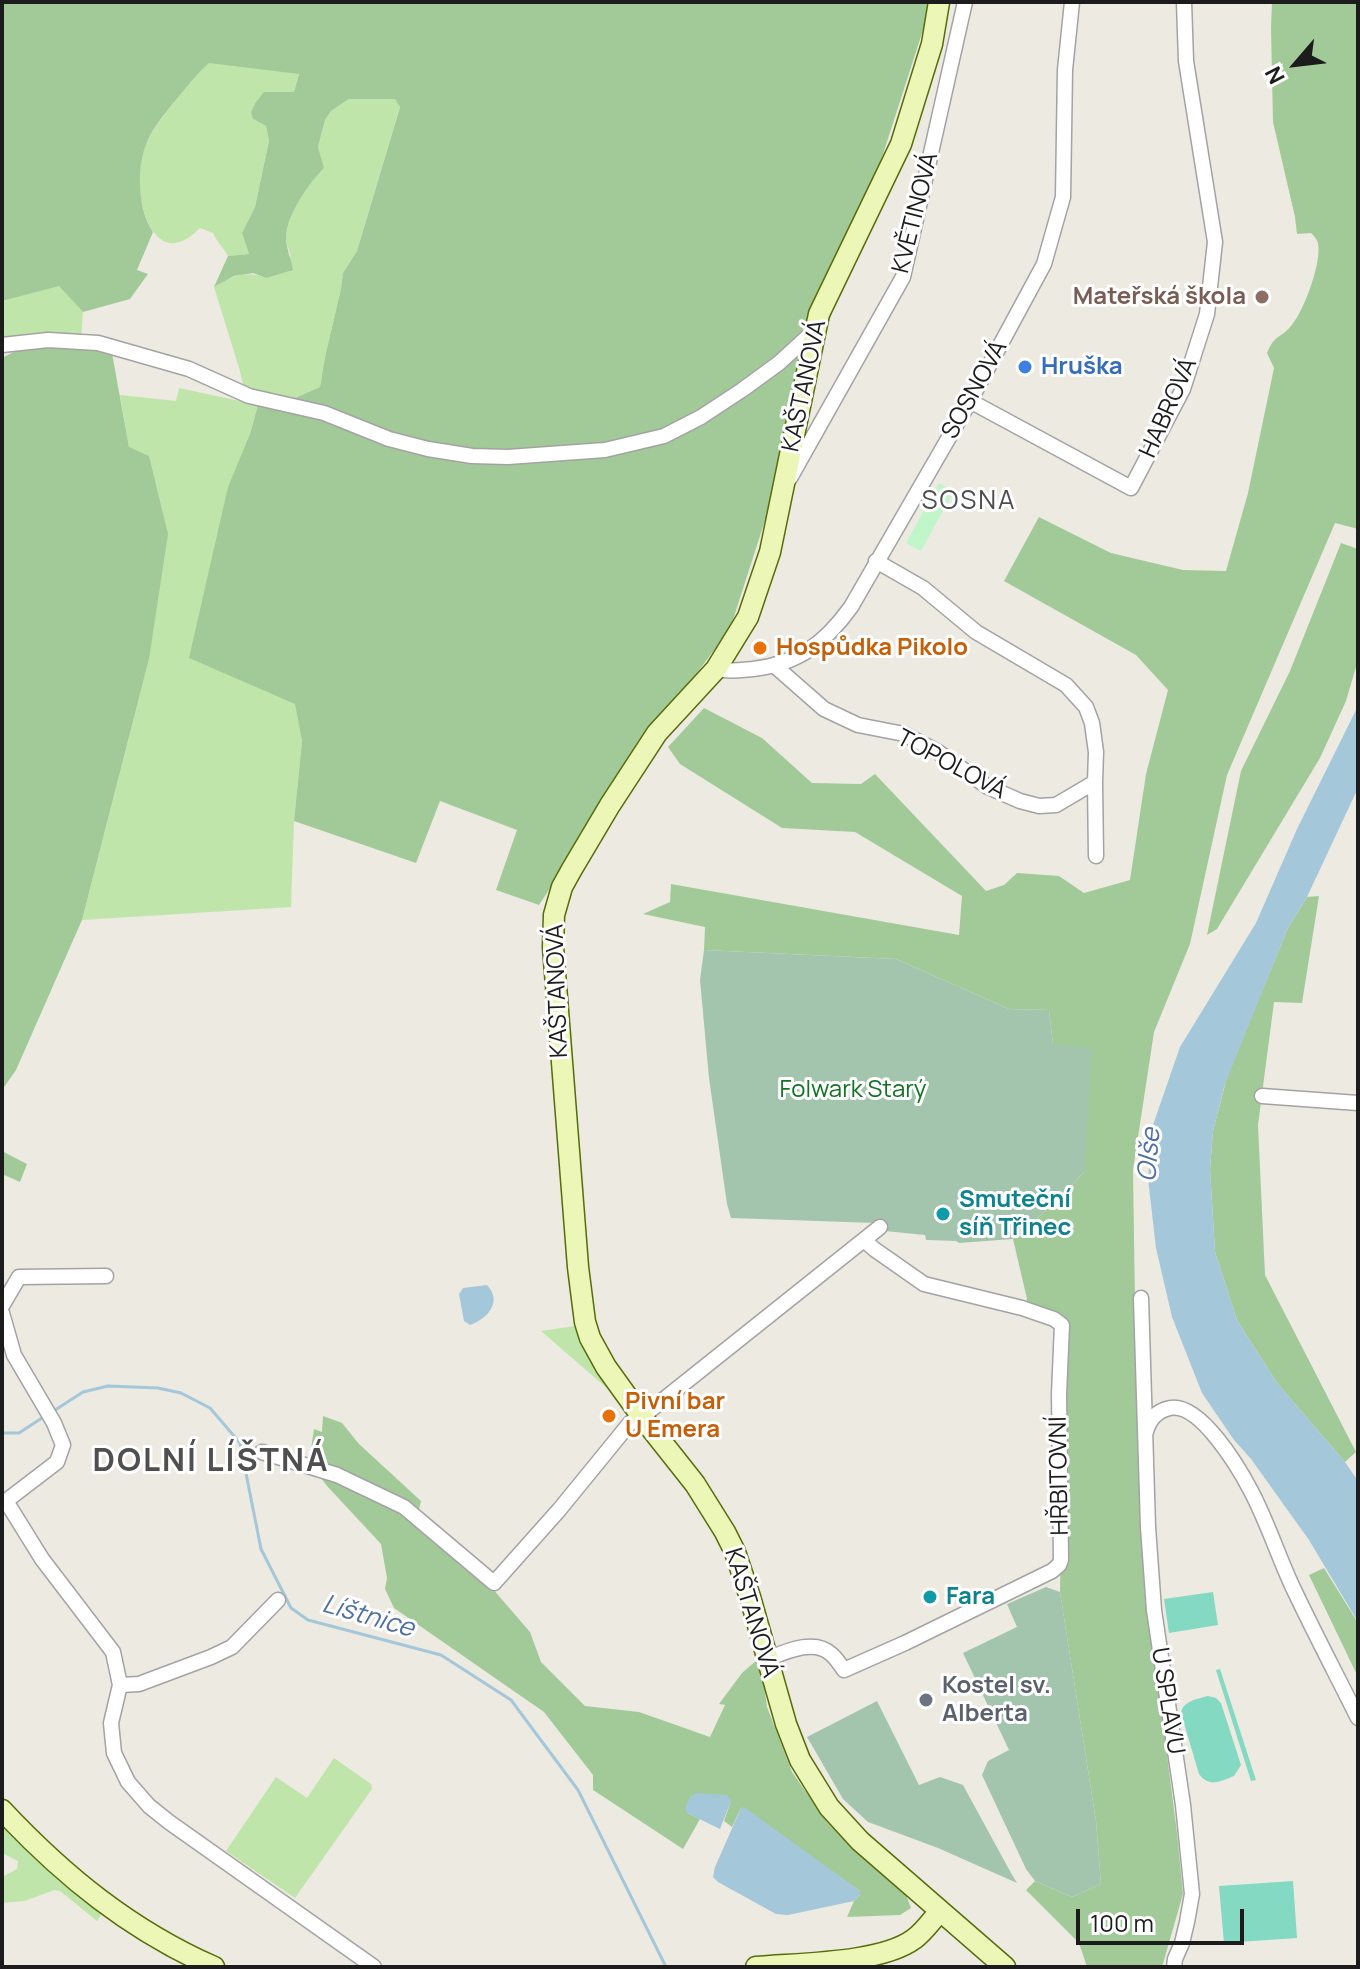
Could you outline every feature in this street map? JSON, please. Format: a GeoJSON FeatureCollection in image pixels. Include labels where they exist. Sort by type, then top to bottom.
{"type":"FeatureCollection","features":[{"type":"Feature","properties":{"kind":"street","name":"KAŠTANOVÁ"},"geometry":{"type":"LineString","coordinates":[[939,2],[932,44],[901,144],[819,314],[770,552],[748,617],[716,669],[657,733],[610,805],[562,887],[554,915],[553,947],[578,1267],[585,1322],[596,1351],[642,1417],[695,1484],[725,1532],[743,1574],[786,1724],[800,1760],[829,1807],[860,1841],[940,1911]]}},
{"type":"Feature","properties":{"kind":"street","name":"KVĚTINOVÁ"},"geometry":{"type":"LineString","coordinates":[[782,492],[903,277],[965,2]]}},
{"type":"Feature","properties":{"kind":"street","name":"SOSNOVÁ"},"geometry":{"type":"LineString","coordinates":[[716,669],[744,670],[775,666],[814,648],[835,630],[970,401],[1044,264],[1063,197],[1065,70],[1072,2]]}},
{"type":"Feature","properties":{"kind":"street","name":"HABROVÁ"},"geometry":{"type":"LineString","coordinates":[[970,401],[1131,488],[1183,389],[1207,314],[1215,242],[1186,61],[1184,2]]}},
{"type":"Feature","properties":{"kind":"street"},"geometry":{"type":"LineString","coordinates":[[2,345],[48,340],[98,343],[189,369],[249,396],[324,413],[389,439],[458,454],[508,457],[605,450],[664,436],[701,417],[742,390],[816,330]]}},
{"type":"Feature","properties":{"kind":"street"},"geometry":{"type":"LineString","coordinates":[[876,561],[923,588],[976,632],[1066,685],[1086,707],[1096,752],[1096,856]]}},
{"type":"Feature","properties":{"kind":"street","name":"TOPOLOVÁ"},"geometry":{"type":"LineString","coordinates":[[775,666],[824,709],[858,725],[904,734],[938,752],[988,787],[1020,801],[1039,806],[1056,805],[1095,782]]}},
{"type":"Feature","properties":{"kind":"street"},"geometry":{"type":"LineString","coordinates":[[1262,1096],[1358,1103]]}},
{"type":"Feature","properties":{"kind":"street"},"geometry":{"type":"LineString","coordinates":[[262,1452],[337,1475],[404,1507],[494,1583],[630,1423],[642,1417],[880,1227]]}},
{"type":"Feature","properties":{"kind":"street","name":"HŘBITOVNÍ"},"geometry":{"type":"LineString","coordinates":[[767,1659],[796,1649],[819,1647],[831,1653],[844,1670],[1052,1571],[1061,1560],[1059,1394],[1062,1325],[1022,1308],[924,1284],[864,1240]]}},
{"type":"Feature","properties":{"kind":"street"},"geometry":{"type":"LineString","coordinates":[[2,1306],[19,1277],[106,1276]]}},
{"type":"Feature","properties":{"kind":"street","name":"U SPLAVU"},"geometry":{"type":"LineString","coordinates":[[1141,1298],[1148,1527],[1154,1610],[1183,1805],[1192,1894],[1174,1967]]}},
{"type":"Feature","properties":{"kind":"street"},"geometry":{"type":"LineString","coordinates":[[2,1313],[14,1355],[54,1423],[63,1445],[57,1462],[3,1499],[42,1559],[113,1652],[120,1685],[111,1723],[114,1753],[128,1782],[149,1806],[374,1967]]}},
{"type":"Feature","properties":{"kind":"street"},"geometry":{"type":"LineString","coordinates":[[1146,1433],[1149,1420],[1160,1412],[1171,1408],[1183,1409],[1195,1414],[1205,1424],[1237,1467],[1358,1718]]}},
{"type":"Feature","properties":{"kind":"street"},"geometry":{"type":"LineString","coordinates":[[120,1685],[139,1684],[232,1647],[278,1600]]}},
{"type":"Feature","properties":{"kind":"street"},"geometry":{"type":"LineString","coordinates":[[2,1810],[33,1842],[126,1920],[214,1967]]}},
{"type":"Feature","properties":{"kind":"street"},"geometry":{"type":"LineString","coordinates":[[756,1967],[873,1955],[915,1938],[940,1911],[1005,1967]]}},
{"type":"Feature","properties":{"kind":"green space"},"geometry":{"type":"Polygon","coordinates":[[[2,2],[932,2],[730,629],[653,731],[539,905],[496,890],[517,830],[440,801],[416,863],[294,821],[302,741],[295,704],[189,658],[228,487],[250,434],[258,405],[293,399],[320,387],[343,273],[357,251],[400,107],[395,99],[349,99],[331,111],[325,120],[318,147],[324,168],[299,200],[287,228],[286,241],[293,270],[266,278],[253,273],[234,276],[214,287],[228,256],[249,254],[242,233],[255,207],[269,141],[266,126],[253,119],[251,112],[264,92],[294,92],[299,74],[209,63],[163,116],[150,136],[142,157],[140,192],[153,232],[137,270],[148,274],[130,299],[83,312],[59,286],[2,301],[2,2]]]}},
{"type":"Feature","properties":{"kind":"green space"},"geometry":{"type":"Polygon","coordinates":[[[1272,2],[1358,2],[1358,529],[1335,523],[1227,775],[1190,944],[1154,1032],[1133,1170],[1135,1302],[1148,1607],[1183,1894],[1162,1967],[1087,1967],[1079,1943],[1026,1890],[1035,1881],[1072,1897],[1101,1884],[1096,1821],[1060,1592],[1065,1317],[1026,1308],[1027,1299],[1013,1239],[1084,1172],[1053,1044],[1049,1010],[1009,1009],[896,959],[704,950],[705,927],[643,914],[670,902],[671,884],[959,935],[962,896],[855,832],[782,828],[680,764],[668,747],[704,708],[762,738],[812,783],[861,784],[875,774],[986,891],[1004,885],[1017,873],[1059,876],[1084,893],[1130,880],[1146,774],[1168,690],[1136,655],[1004,581],[1039,517],[1111,553],[1183,570],[1226,571],[1248,493],[1274,368],[1267,353],[1275,340],[1291,326],[1301,309],[1315,274],[1319,251],[1318,242],[1311,233],[1297,234],[1273,122],[1272,2]]]}},
{"type":"Feature","properties":{"kind":"green space"},"geometry":{"type":"Polygon","coordinates":[[[209,62],[299,73],[294,92],[253,119],[266,126],[269,141],[255,207],[242,233],[249,254],[228,256],[213,233],[200,228],[184,240],[171,243],[159,238],[151,228],[141,197],[140,165],[150,136],[209,62]]]}},
{"type":"Feature","properties":{"kind":"green space"},"geometry":{"type":"Polygon","coordinates":[[[395,98],[400,106],[357,251],[343,273],[320,387],[293,399],[244,389],[214,287],[239,275],[266,278],[291,256],[286,239],[290,218],[299,200],[323,168],[318,147],[325,120],[331,111],[349,99],[395,98]]]}},
{"type":"Feature","properties":{"kind":"green space"},"geometry":{"type":"Polygon","coordinates":[[[59,285],[83,312],[81,339],[28,334],[2,338],[2,301],[59,285]]]}},
{"type":"Feature","properties":{"kind":"green space"},"geometry":{"type":"Polygon","coordinates":[[[27,345],[81,345],[112,353],[129,447],[149,456],[168,534],[149,659],[82,920],[16,1070],[2,1090],[2,358],[27,345]]]}},
{"type":"Feature","properties":{"kind":"green space"},"geometry":{"type":"Polygon","coordinates":[[[179,388],[258,405],[250,434],[302,741],[294,821],[291,907],[82,920],[149,659],[129,447],[120,395],[176,401],[179,388]]]}},
{"type":"Feature","properties":{"kind":"green space"},"geometry":{"type":"Polygon","coordinates":[[[939,483],[954,491],[921,551],[906,543],[939,483]]]}},
{"type":"Feature","properties":{"kind":"green space"},"geometry":{"type":"Polygon","coordinates":[[[1341,543],[1358,549],[1358,660],[1346,701],[1320,758],[1217,929],[1207,935],[1241,771],[1290,671],[1341,543]]]}},
{"type":"Feature","properties":{"kind":"green space"},"geometry":{"type":"Polygon","coordinates":[[[1319,896],[1302,1003],[1274,1002],[1258,1125],[1265,1275],[1356,1452],[1345,1462],[1277,1383],[1237,1320],[1215,1252],[1210,1169],[1213,1131],[1227,1077],[1288,928],[1307,897],[1319,896]]]}},
{"type":"Feature","properties":{"kind":"green space","name":"Folwark Starý"},"geometry":{"type":"Polygon","coordinates":[[[704,950],[896,959],[1009,1009],[1049,1010],[1053,1044],[1092,1048],[1084,1172],[1013,1239],[959,1243],[926,1240],[925,1235],[885,1231],[875,1223],[731,1218],[709,1078],[700,980],[704,950]]]}},
{"type":"Feature","properties":{"kind":"green space"},"geometry":{"type":"Polygon","coordinates":[[[2,1151],[27,1164],[20,1182],[2,1174],[2,1151]]]}},
{"type":"Feature","properties":{"kind":"green space"},"geometry":{"type":"Polygon","coordinates":[[[575,1326],[579,1342],[609,1390],[541,1331],[575,1326]]]}},
{"type":"Feature","properties":{"kind":"green space"},"geometry":{"type":"Polygon","coordinates":[[[323,1416],[342,1423],[359,1444],[421,1501],[417,1519],[492,1588],[530,1632],[541,1662],[585,1706],[639,1712],[710,1737],[725,1705],[719,1704],[742,1673],[757,1660],[761,1664],[767,1707],[792,1772],[827,1822],[905,1892],[911,1908],[900,1915],[847,1917],[860,1891],[741,1808],[732,1827],[724,1821],[731,1801],[687,1813],[700,1819],[683,1849],[593,1790],[593,1775],[544,1712],[394,1608],[385,1589],[387,1578],[381,1544],[309,1462],[314,1429],[322,1432],[323,1416]]]}},
{"type":"Feature","properties":{"kind":"green space"},"geometry":{"type":"Polygon","coordinates":[[[1324,1568],[1358,1623],[1358,1677],[1309,1575],[1324,1568]]]}},
{"type":"Feature","properties":{"kind":"green space"},"geometry":{"type":"Polygon","coordinates":[[[1046,1587],[1060,1592],[1096,1821],[1101,1884],[1072,1897],[1035,1881],[1026,1869],[982,1775],[988,1761],[1009,1750],[963,1653],[1017,1627],[1007,1604],[1046,1587]]]}},
{"type":"Feature","properties":{"kind":"green space"},"geometry":{"type":"Polygon","coordinates":[[[1213,1592],[1218,1625],[1169,1633],[1164,1599],[1213,1592]]]}},
{"type":"Feature","properties":{"kind":"green space"},"geometry":{"type":"Polygon","coordinates":[[[1220,1669],[1256,1780],[1251,1781],[1216,1670],[1220,1669]]]}},
{"type":"Feature","properties":{"kind":"green space"},"geometry":{"type":"Polygon","coordinates":[[[1208,1696],[1221,1703],[1241,1765],[1234,1776],[1215,1782],[1207,1781],[1199,1774],[1181,1713],[1188,1703],[1208,1696]]]}},
{"type":"Feature","properties":{"kind":"green space"},"geometry":{"type":"Polygon","coordinates":[[[877,1701],[919,1785],[940,1777],[963,1785],[1017,1883],[938,1848],[868,1822],[843,1799],[807,1737],[877,1701]]]}},
{"type":"Feature","properties":{"kind":"green space"},"geometry":{"type":"Polygon","coordinates":[[[334,1758],[371,1784],[372,1789],[295,1898],[226,1851],[276,1777],[307,1798],[334,1758]]]}},
{"type":"Feature","properties":{"kind":"green space"},"geometry":{"type":"Polygon","coordinates":[[[2,1826],[103,1912],[97,1921],[60,1891],[54,1890],[25,1901],[2,1903],[2,1877],[17,1869],[18,1861],[2,1853],[2,1826]]]}},
{"type":"Feature","properties":{"kind":"green space"},"geometry":{"type":"Polygon","coordinates":[[[1293,1881],[1297,1938],[1224,1943],[1219,1886],[1293,1881]]]}},
{"type":"Feature","properties":{"kind":"water"},"geometry":{"type":"Polygon","coordinates":[[[1358,706],[1358,788],[1307,897],[1288,928],[1225,1084],[1213,1131],[1210,1169],[1215,1252],[1237,1320],[1277,1383],[1358,1481],[1358,1622],[1309,1540],[1202,1393],[1172,1317],[1156,1248],[1148,1179],[1153,1125],[1180,1047],[1256,923],[1297,829],[1358,706]]]}},
{"type":"Feature","properties":{"kind":"water"},"geometry":{"type":"Polygon","coordinates":[[[487,1285],[492,1291],[491,1309],[482,1319],[470,1325],[464,1321],[459,1294],[463,1288],[487,1285]]]}},
{"type":"Feature","properties":{"kind":"water"},"geometry":{"type":"Polygon","coordinates":[[[696,1793],[727,1795],[731,1801],[720,1829],[687,1813],[685,1809],[690,1797],[696,1793]]]}},
{"type":"Feature","properties":{"kind":"water"},"geometry":{"type":"Polygon","coordinates":[[[744,1807],[860,1891],[860,1895],[854,1901],[788,1915],[776,1914],[718,1882],[713,1877],[715,1867],[744,1807]]]}},
{"type":"Feature","properties":{"kind":"waterway","name":"Líštnice"},"geometry":{"type":"LineString","coordinates":[[52,1412],[83,1392],[108,1386],[158,1388],[181,1393],[210,1408],[240,1443],[261,1549],[291,1608],[308,1620],[441,1655],[511,1700],[578,1790],[666,1967]]}},
{"type":"Feature","properties":{"kind":"waterway","name":"Líštnice"},"geometry":{"type":"LineString","coordinates":[[2,1433],[19,1433],[45,1416]]}},
{"type":"Feature","properties":{"kind":"place","name":"Mateřská škola"},"geometry":{"type":"Point","coordinates":[1262,297]}},
{"type":"Feature","properties":{"kind":"place","name":"Hruška"},"geometry":{"type":"Point","coordinates":[1025,367]}},
{"type":"Feature","properties":{"kind":"place","name":"Hospůdka Pikolo"},"geometry":{"type":"Point","coordinates":[760,648]}},
{"type":"Feature","properties":{"kind":"place","name":"Smuteční síň Třinec"},"geometry":{"type":"Point","coordinates":[943,1214]}},
{"type":"Feature","properties":{"kind":"place","name":"Pivní bar U Emera"},"geometry":{"type":"Point","coordinates":[609,1416]}},
{"type":"Feature","properties":{"kind":"place","name":"Fara"},"geometry":{"type":"Point","coordinates":[930,1597]}},
{"type":"Feature","properties":{"kind":"place","name":"Kostel sv. Alberta"},"geometry":{"type":"Point","coordinates":[926,1700]}},
{"type":"Feature","properties":{"kind":"district","name":"SOSNA"},"geometry":{"type":"Point","coordinates":[969,502]}},
{"type":"Feature","properties":{"kind":"district","name":"DOLNÍ LÍŠTNÁ"},"geometry":{"type":"Point","coordinates":[211,1462]}},
{"type":"Feature","properties":{"kind":"water label","name":"Olše"},"geometry":{"type":"Point","coordinates":[1150,1155]}}]}
